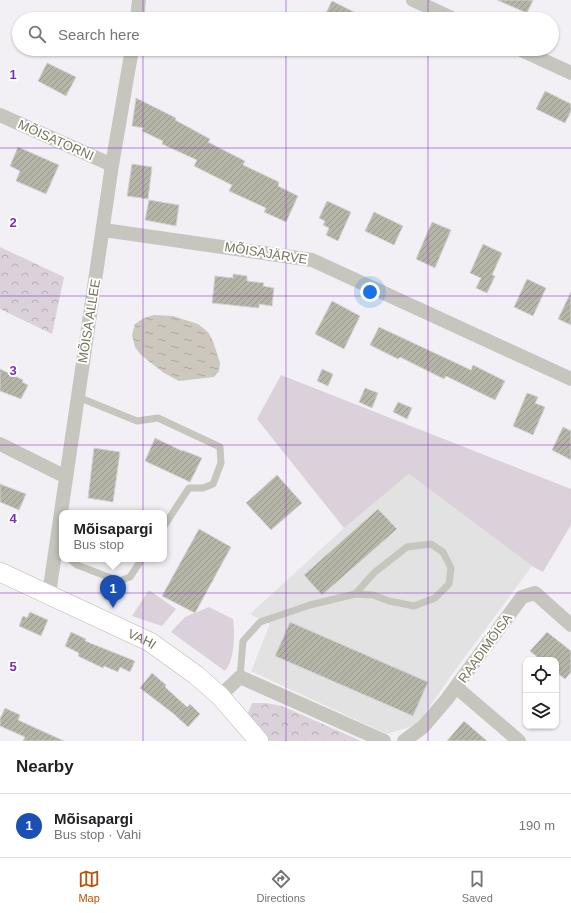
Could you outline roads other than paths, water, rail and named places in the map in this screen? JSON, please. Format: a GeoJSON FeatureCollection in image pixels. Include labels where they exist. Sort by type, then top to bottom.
{"type":"FeatureCollection","features":[{"type":"Feature","properties":{"kind":"street"},"geometry":{"type":"LineString","coordinates":[[138,12],[139,0]]}},
{"type":"Feature","properties":{"kind":"street"},"geometry":{"type":"LineString","coordinates":[[413,0],[439,12]]}},
{"type":"Feature","properties":{"kind":"street","name":"MÕISA ALLEE"},"geometry":{"type":"LineString","coordinates":[[63,510],[66,477],[104,230],[112,165],[131,56]]}},
{"type":"Feature","properties":{"kind":"street"},"geometry":{"type":"LineString","coordinates":[[534,56],[571,73]]}},
{"type":"Feature","properties":{"kind":"street","name":"MÕISATORNI"},"geometry":{"type":"LineString","coordinates":[[0,115],[112,165]]}},
{"type":"Feature","properties":{"kind":"street","name":"MÕISAJÄRVE"},"geometry":{"type":"LineString","coordinates":[[104,230],[312,260],[571,379]]}},
{"type":"Feature","properties":{"kind":"street"},"geometry":{"type":"LineString","coordinates":[[0,444],[66,477]]}},
{"type":"Feature","properties":{"kind":"street","name":"MÕISA ALLEE"},"geometry":{"type":"LineString","coordinates":[[49,594],[59,550]]}},
{"type":"Feature","properties":{"kind":"street","name":"VAHI"},"geometry":{"type":"LineString","coordinates":[[0,572],[150,642],[196,675],[220,696],[259,741]]}},
{"type":"Feature","properties":{"kind":"street","name":"RAADIMÕISA"},"geometry":{"type":"LineString","coordinates":[[404,741],[423,728],[456,687],[522,597],[536,593],[571,625]]}},
{"type":"Feature","properties":{"kind":"street"},"geometry":{"type":"LineString","coordinates":[[220,696],[240,677],[384,741]]}},
{"type":"Feature","properties":{"kind":"street"},"geometry":{"type":"LineString","coordinates":[[456,687],[519,741]]}},
{"type":"Feature","properties":{"kind":"lane"},"geometry":{"type":"LineString","coordinates":[[78,397],[137,421],[158,418],[220,447],[221,463],[213,484],[203,488],[189,488],[167,521]]}},
{"type":"Feature","properties":{"kind":"lane"},"geometry":{"type":"LineString","coordinates":[[240,677],[243,641],[260,622],[310,605],[355,594],[373,595],[389,601],[414,606],[435,598],[449,584],[451,568],[443,552],[430,544],[407,547],[375,572],[355,594]]}},
{"type":"Feature","properties":{"kind":"lane"},"geometry":{"type":"LineString","coordinates":[[74,562],[78,565],[119,581],[130,577],[140,562]]}},
{"type":"Feature","properties":{"kind":"water"},"geometry":{"type":"Polygon","coordinates":[[[154,315],[173,316],[198,324],[208,332],[213,341],[220,363],[219,371],[214,377],[179,381],[164,373],[141,355],[135,347],[132,335],[135,324],[144,318],[154,315]]]}},
{"type":"Feature","properties":{"kind":"place","name":"Mõisapargi"},"geometry":{"type":"Point","coordinates":[113,608]}}]}
